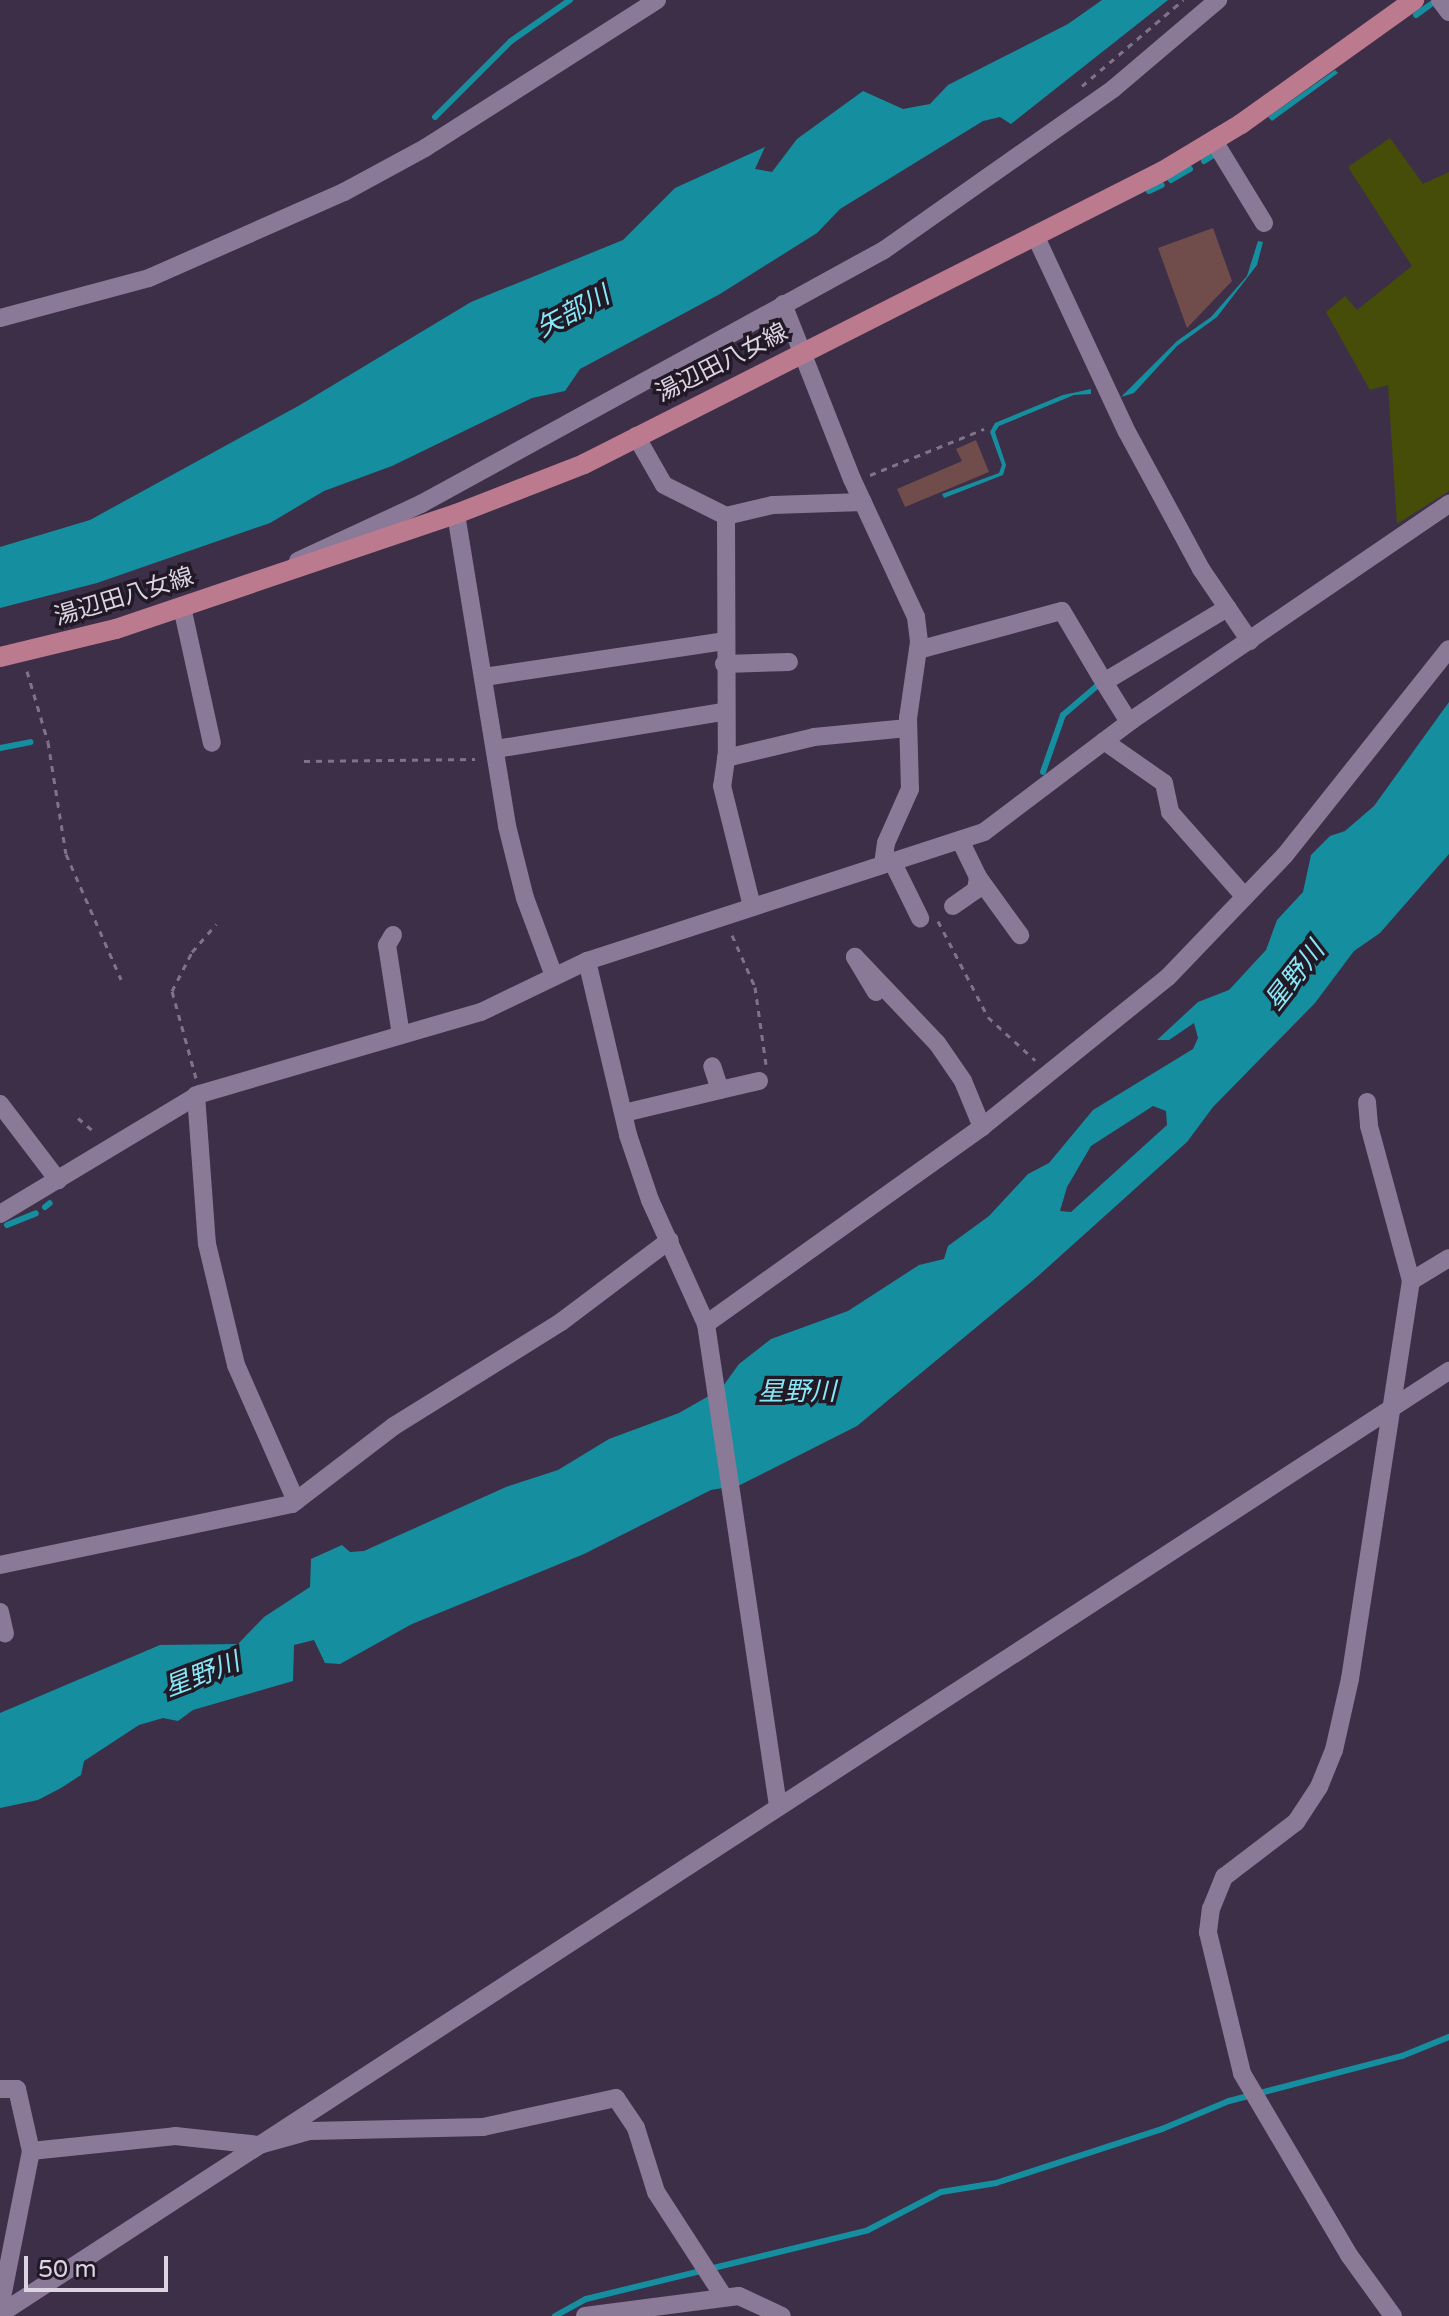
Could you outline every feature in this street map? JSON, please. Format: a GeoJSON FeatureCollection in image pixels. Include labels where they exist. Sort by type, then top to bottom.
{"type":"FeatureCollection","features":[{"type":"Feature","properties":{"kind":"main road","name":"湯辺田八女線"},"geometry":{"type":"LineString","coordinates":[[0,657],[182,607],[465,511],[584,464],[805,351],[954,281],[1214,141],[1414,0]]}},
{"type":"Feature","properties":{"kind":"street"},"geometry":{"type":"LineString","coordinates":[[0,318],[149,278],[344,192],[425,148],[657,0]]}},
{"type":"Feature","properties":{"kind":"street"},"geometry":{"type":"LineString","coordinates":[[262,580],[465,480],[884,250],[1113,89],[1218,0]]}},
{"type":"Feature","properties":{"kind":"street"},"geometry":{"type":"LineString","coordinates":[[1440,0],[1449,12]]}},
{"type":"Feature","properties":{"kind":"street"},"geometry":{"type":"LineString","coordinates":[[1214,141],[1264,223]]}},
{"type":"Feature","properties":{"kind":"street"},"geometry":{"type":"LineString","coordinates":[[1035,235],[1127,432],[1227,608],[1250,641]]}},
{"type":"Feature","properties":{"kind":"street"},"geometry":{"type":"LineString","coordinates":[[783,304],[805,351],[852,479],[916,617],[918,650],[908,728],[910,789],[886,843],[888,862],[929,919]]}},
{"type":"Feature","properties":{"kind":"street"},"geometry":{"type":"LineString","coordinates":[[636,436],[664,485],[726,516],[773,505],[863,502]]}},
{"type":"Feature","properties":{"kind":"street"},"geometry":{"type":"LineString","coordinates":[[465,480],[465,511],[484,677],[497,753],[525,898],[554,976]]}},
{"type":"Feature","properties":{"kind":"street"},"geometry":{"type":"LineString","coordinates":[[0,1214],[198,1094],[481,1012],[587,961],[984,832],[1129,722],[1449,504]]}},
{"type":"Feature","properties":{"kind":"street"},"geometry":{"type":"LineString","coordinates":[[726,516],[723,712],[726,758],[722,786],[752,906]]}},
{"type":"Feature","properties":{"kind":"street"},"geometry":{"type":"LineString","coordinates":[[182,607],[212,743]]}},
{"type":"Feature","properties":{"kind":"street"},"geometry":{"type":"LineString","coordinates":[[1104,682],[1227,608]]}},
{"type":"Feature","properties":{"kind":"street"},"geometry":{"type":"LineString","coordinates":[[918,650],[1062,611],[1129,722]]}},
{"type":"Feature","properties":{"kind":"street"},"geometry":{"type":"LineString","coordinates":[[484,677],[724,641]]}},
{"type":"Feature","properties":{"kind":"street"},"geometry":{"type":"LineString","coordinates":[[706,1324],[982,1127],[1168,977],[1245,897],[1449,649]]}},
{"type":"Feature","properties":{"kind":"street"},"geometry":{"type":"LineString","coordinates":[[724,664],[789,662]]}},
{"type":"Feature","properties":{"kind":"street"},"geometry":{"type":"LineString","coordinates":[[497,753],[723,712]]}},
{"type":"Feature","properties":{"kind":"street"},"geometry":{"type":"LineString","coordinates":[[726,758],[814,737],[908,728]]}},
{"type":"Feature","properties":{"kind":"street"},"geometry":{"type":"LineString","coordinates":[[1104,741],[1164,783],[1170,812],[1245,897]]}},
{"type":"Feature","properties":{"kind":"street"},"geometry":{"type":"LineString","coordinates":[[960,840],[978,877],[1020,935]]}},
{"type":"Feature","properties":{"kind":"street"},"geometry":{"type":"LineString","coordinates":[[953,906],[976,890],[978,877]]}},
{"type":"Feature","properties":{"kind":"street"},"geometry":{"type":"LineString","coordinates":[[393,935],[387,945],[401,1035]]}},
{"type":"Feature","properties":{"kind":"street"},"geometry":{"type":"LineString","coordinates":[[876,992],[855,957],[937,1043],[963,1081],[982,1127]]}},
{"type":"Feature","properties":{"kind":"street"},"geometry":{"type":"LineString","coordinates":[[587,961],[624,1113],[650,1200],[706,1324],[778,1807]]}},
{"type":"Feature","properties":{"kind":"street"},"geometry":{"type":"LineString","coordinates":[[712,1066],[720,1090]]}},
{"type":"Feature","properties":{"kind":"street"},"geometry":{"type":"LineString","coordinates":[[624,1113],[759,1081]]}},
{"type":"Feature","properties":{"kind":"street"},"geometry":{"type":"LineString","coordinates":[[198,1094],[207,1244],[232,1350],[283,1480],[296,1501]]}},
{"type":"Feature","properties":{"kind":"street"},"geometry":{"type":"LineString","coordinates":[[1367,1102],[1369,1126],[1411,1281],[1350,1679],[1334,1750],[1319,1787],[1296,1822],[1224,1877],[1211,1909],[1208,1932],[1242,2073],[1349,2255],[1393,2316]]}},
{"type":"Feature","properties":{"kind":"street"},"geometry":{"type":"LineString","coordinates":[[0,1104],[58,1180]]}},
{"type":"Feature","properties":{"kind":"street"},"geometry":{"type":"LineString","coordinates":[[0,1565],[296,1501],[394,1426],[561,1322],[670,1240]]}},
{"type":"Feature","properties":{"kind":"street"},"geometry":{"type":"LineString","coordinates":[[1411,1281],[1449,1258]]}},
{"type":"Feature","properties":{"kind":"street"},"geometry":{"type":"LineString","coordinates":[[0,2314],[1449,1371]]}},
{"type":"Feature","properties":{"kind":"street"},"geometry":{"type":"LineString","coordinates":[[0,1612],[5,1633]]}},
{"type":"Feature","properties":{"kind":"street"},"geometry":{"type":"LineString","coordinates":[[0,2089],[17,2089],[31,2151],[0,2307]]}},
{"type":"Feature","properties":{"kind":"street"},"geometry":{"type":"LineString","coordinates":[[31,2151],[175,2136],[259,2145],[310,2131],[483,2127],[616,2098],[636,2128],[656,2192],[724,2297]]}},
{"type":"Feature","properties":{"kind":"street"},"geometry":{"type":"LineString","coordinates":[[585,2316],[739,2296],[782,2316]]}},
{"type":"Feature","properties":{"kind":"path"},"geometry":{"type":"LineString","coordinates":[[852,479],[896,468],[950,439],[984,429]]}},
{"type":"Feature","properties":{"kind":"path"},"geometry":{"type":"LineString","coordinates":[[21,653],[48,742],[66,854],[121,979]]}},
{"type":"Feature","properties":{"kind":"path"},"geometry":{"type":"LineString","coordinates":[[304,761],[497,753]]}},
{"type":"Feature","properties":{"kind":"path"},"geometry":{"type":"LineString","coordinates":[[725,916],[748,979],[755,987],[763,1023],[767,1071],[759,1081]]}},
{"type":"Feature","properties":{"kind":"path"},"geometry":{"type":"LineString","coordinates":[[929,919],[988,1017],[1049,1073]]}},
{"type":"Feature","properties":{"kind":"path"},"geometry":{"type":"LineString","coordinates":[[198,1094],[185,1025],[172,991],[192,952],[216,924]]}},
{"type":"Feature","properties":{"kind":"path"},"geometry":{"type":"LineString","coordinates":[[78,1118],[98,1135],[104,1151]]}},
{"type":"Feature","properties":{"kind":"green space"},"geometry":{"type":"Polygon","coordinates":[[[1390,138],[1423,184],[1449,172],[1449,491],[1397,524],[1388,385],[1370,390],[1326,312],[1345,296],[1357,310],[1412,266],[1348,167],[1390,138]]]}},
{"type":"Feature","properties":{"kind":"water","name":"矢部川"},"geometry":{"type":"Polygon","coordinates":[[[1102,0],[1168,0],[1011,124],[1000,117],[983,121],[840,209],[817,233],[720,294],[580,369],[565,391],[532,398],[392,466],[324,491],[270,523],[97,583],[0,608],[0,547],[90,520],[300,405],[471,302],[623,240],[675,188],[765,147],[755,169],[772,172],[797,139],[863,91],[903,109],[930,104],[948,85],[1068,24],[1102,0]]]}},
{"type":"Feature","properties":{"kind":"water"},"geometry":{"type":"Polygon","coordinates":[[[1335,70],[1338,73],[1272,121],[1268,117],[1335,70]]]}},
{"type":"Feature","properties":{"kind":"water"},"geometry":{"type":"Polygon","coordinates":[[[1258,241],[1263,242],[1257,265],[1217,317],[1177,346],[1134,393],[1121,397],[1177,341],[1211,317],[1247,276],[1258,241]]]}},
{"type":"Feature","properties":{"kind":"water"},"geometry":{"type":"Polygon","coordinates":[[[1091,389],[1091,394],[1074,395],[999,426],[995,432],[1006,465],[1003,475],[944,498],[942,494],[999,473],[1002,465],[990,432],[995,423],[1063,395],[1091,389]]]}},
{"type":"Feature","properties":{"kind":"water","name":"星野川"},"geometry":{"type":"Polygon","coordinates":[[[1449,702],[1449,854],[1380,933],[1354,951],[1315,1003],[1213,1107],[1187,1142],[1037,1277],[857,1426],[740,1485],[711,1490],[584,1554],[412,1624],[340,1664],[325,1663],[314,1640],[294,1645],[293,1681],[193,1710],[178,1721],[163,1718],[139,1725],[84,1761],[81,1775],[61,1788],[38,1800],[0,1808],[0,1713],[160,1645],[238,1644],[264,1617],[310,1587],[311,1559],[342,1545],[350,1552],[364,1551],[506,1487],[558,1470],[609,1439],[679,1413],[721,1389],[739,1364],[771,1339],[848,1311],[919,1265],[944,1259],[948,1246],[989,1216],[1028,1174],[1049,1163],[1093,1110],[1193,1049],[1198,1038],[1194,1023],[1169,1040],[1157,1040],[1198,1002],[1229,990],[1266,950],[1277,920],[1303,892],[1311,855],[1330,836],[1345,831],[1374,806],[1449,702]],[[1153,1106],[1091,1146],[1067,1187],[1060,1211],[1071,1212],[1167,1125],[1166,1111],[1153,1106]]]}},
{"type":"Feature","properties":{"kind":"building"},"geometry":{"type":"Polygon","coordinates":[[[1213,228],[1232,281],[1187,328],[1158,248],[1213,228]]]}},
{"type":"Feature","properties":{"kind":"building"},"geometry":{"type":"Polygon","coordinates":[[[976,440],[989,472],[905,507],[897,489],[962,461],[956,449],[976,440]]]}},
{"type":"Feature","properties":{"kind":"waterway"},"geometry":{"type":"LineString","coordinates":[[435,117],[511,41],[570,0]]}},
{"type":"Feature","properties":{"kind":"waterway"},"geometry":{"type":"LineString","coordinates":[[1416,15],[1431,4]]}},
{"type":"Feature","properties":{"kind":"waterway"},"geometry":{"type":"LineString","coordinates":[[1204,161],[1212,156]]}},
{"type":"Feature","properties":{"kind":"waterway"},"geometry":{"type":"LineString","coordinates":[[1171,180],[1190,169]]}},
{"type":"Feature","properties":{"kind":"waterway"},"geometry":{"type":"LineString","coordinates":[[1149,191],[1162,185]]}},
{"type":"Feature","properties":{"kind":"waterway"},"geometry":{"type":"LineString","coordinates":[[1043,772],[1063,715],[1097,686]]}},
{"type":"Feature","properties":{"kind":"waterway"},"geometry":{"type":"LineString","coordinates":[[0,748],[30,742]]}},
{"type":"Feature","properties":{"kind":"waterway"},"geometry":{"type":"LineString","coordinates":[[45,1207],[50,1203]]}},
{"type":"Feature","properties":{"kind":"waterway"},"geometry":{"type":"LineString","coordinates":[[7,1225],[36,1213]]}},
{"type":"Feature","properties":{"kind":"waterway"},"geometry":{"type":"LineString","coordinates":[[555,2316],[586,2299],[868,2230],[941,2192],[996,2183],[1162,2129],[1229,2101],[1402,2056],[1449,2037]]}}]}
